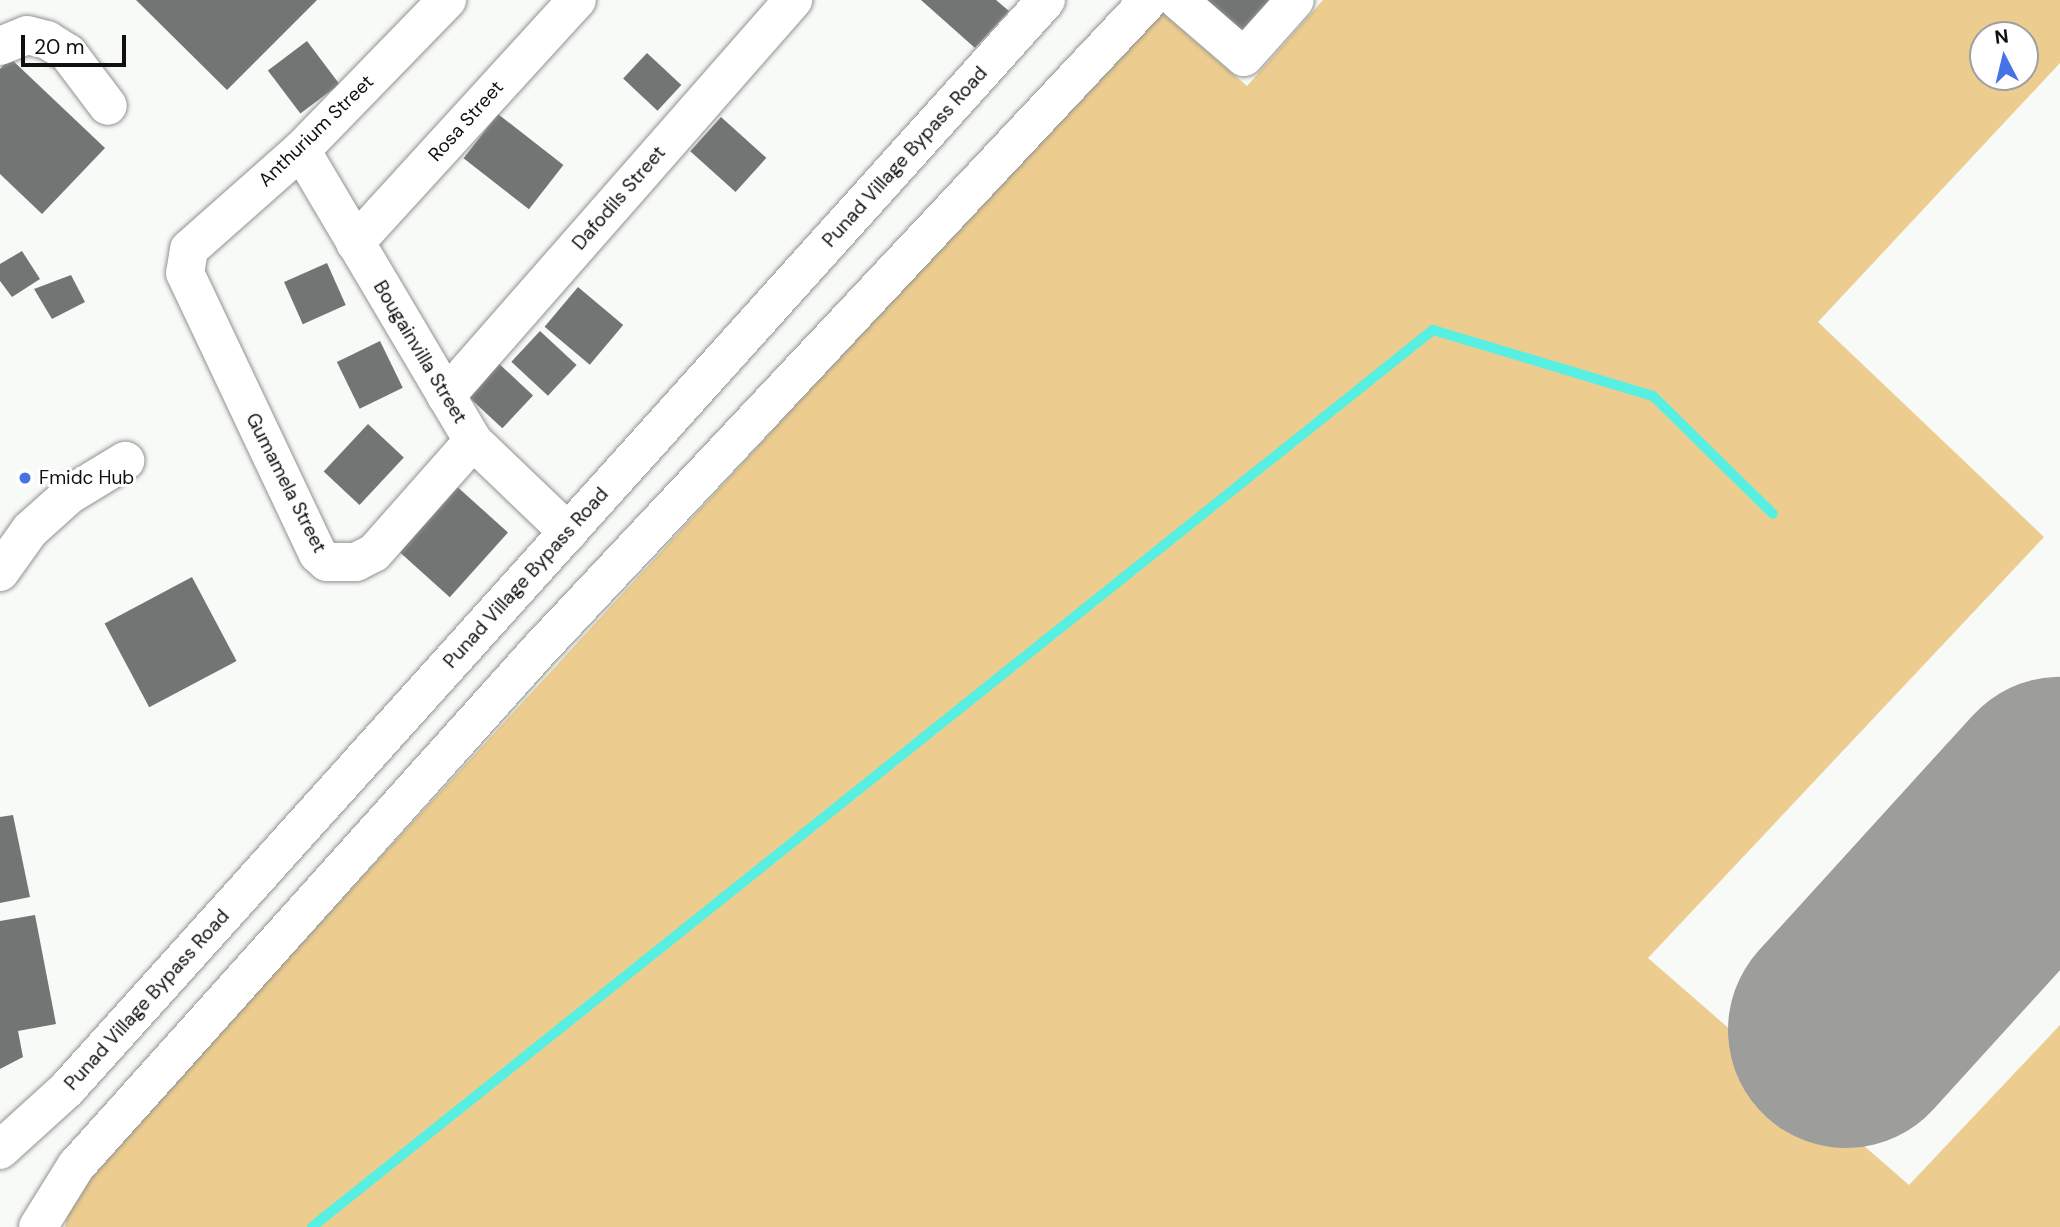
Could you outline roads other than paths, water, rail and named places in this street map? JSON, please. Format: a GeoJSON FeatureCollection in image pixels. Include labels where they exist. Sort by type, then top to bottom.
{"type":"FeatureCollection","features":[{"type":"Feature","properties":{"kind":"street","name":"Anthurium Street"},"geometry":{"type":"LineString","coordinates":[[184,261],[199,240],[301,150],[447,0]]}},
{"type":"Feature","properties":{"kind":"street","name":"Rosa Street"},"geometry":{"type":"LineString","coordinates":[[355,243],[577,0]]}},
{"type":"Feature","properties":{"kind":"street","name":"Dafodils Street"},"geometry":{"type":"LineString","coordinates":[[446,396],[793,0]]}},
{"type":"Feature","properties":{"kind":"street"},"geometry":{"type":"LineString","coordinates":[[38,1227],[76,1166],[539,650],[1149,0]]}},
{"type":"Feature","properties":{"kind":"street"},"geometry":{"type":"LineString","coordinates":[[1178,0],[1244,57],[1294,0]]}},
{"type":"Feature","properties":{"kind":"street","name":"Punad Village Bypass Road"},"geometry":{"type":"LineString","coordinates":[[0,1150],[67,1089],[568,532],[1037,3]]}},
{"type":"Feature","properties":{"kind":"street"},"geometry":{"type":"LineString","coordinates":[[0,46],[27,35],[47,40],[68,53],[108,106]]}},
{"type":"Feature","properties":{"kind":"street","name":"Bougainvilla Street"},"geometry":{"type":"LineString","coordinates":[[301,150],[473,441],[568,532]]}},
{"type":"Feature","properties":{"kind":"street","name":"Gumamela Street"},"geometry":{"type":"LineString","coordinates":[[184,261],[196,298],[318,554],[327,562],[356,562],[373,553],[473,441]]}},
{"type":"Feature","properties":{"kind":"street"},"geometry":{"type":"LineString","coordinates":[[0,572],[30,530],[69,495],[125,461]]}},
{"type":"Feature","properties":{"kind":"waterway"},"geometry":{"type":"LineString","coordinates":[[312,1227],[1433,330],[1653,396],[1773,514]]}},
{"type":"Feature","properties":{"kind":"place","name":"Fmidc Hub"},"geometry":{"type":"Point","coordinates":[25,478]}}]}
